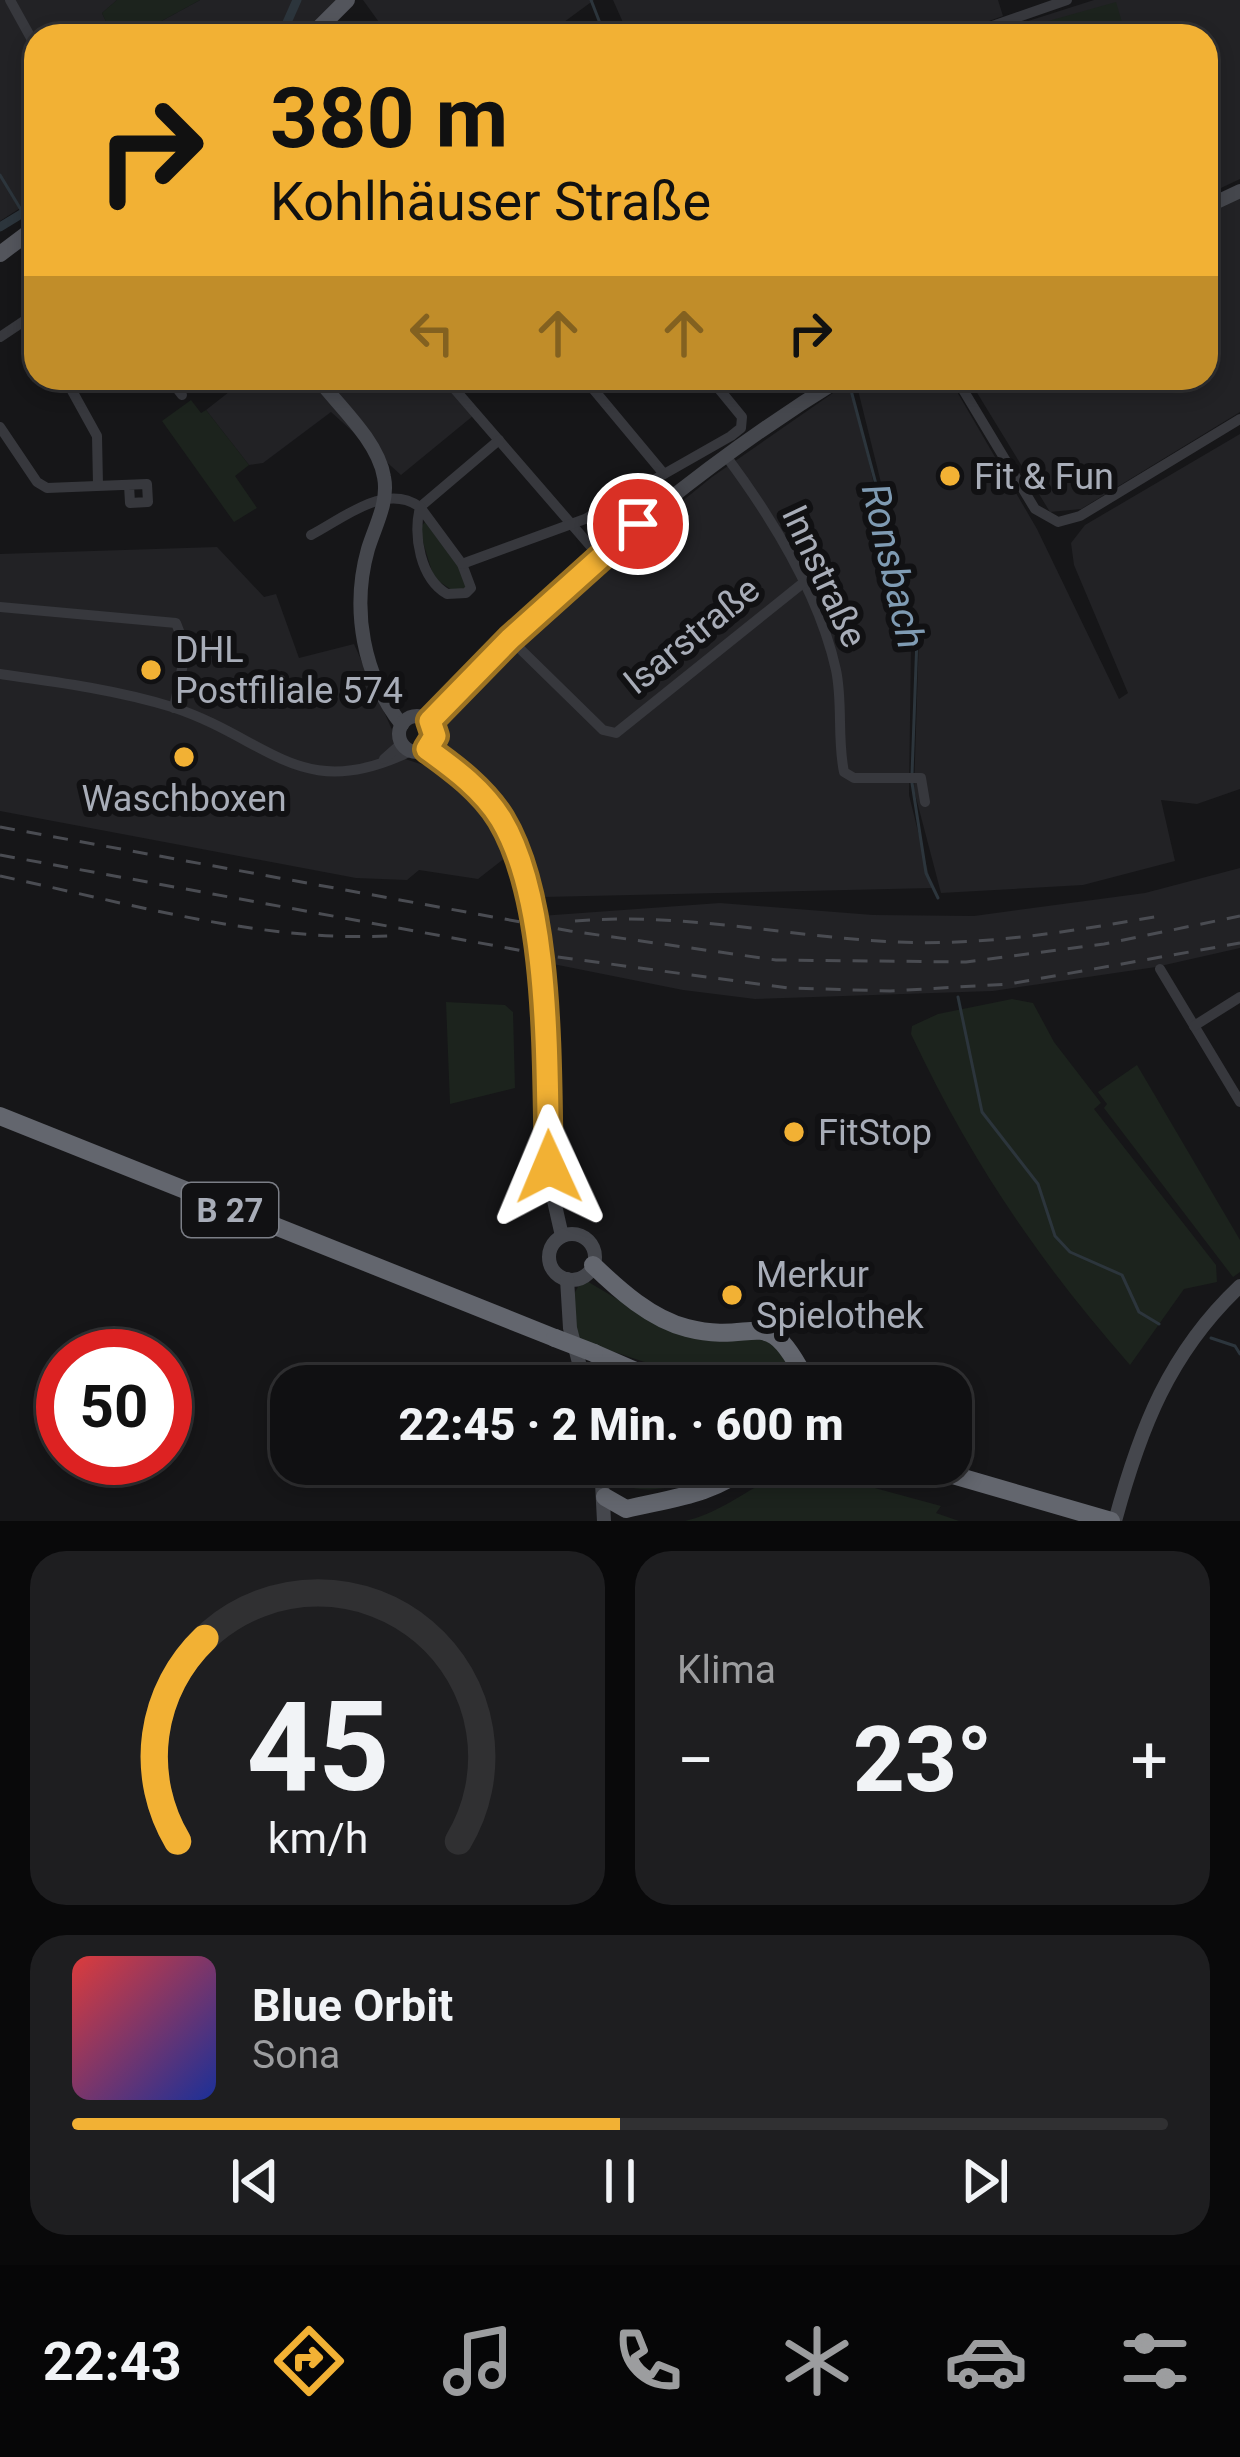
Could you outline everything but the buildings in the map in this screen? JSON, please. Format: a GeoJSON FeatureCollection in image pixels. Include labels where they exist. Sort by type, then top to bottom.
{"type":"FeatureCollection","features":[{"type":"Feature","properties":{"kind":"highway","name":"B 27"},"geometry":{"type":"LineString","coordinates":[[0,1116],[621,1365]]}},
{"type":"Feature","properties":{"kind":"highway"},"geometry":{"type":"LineString","coordinates":[[582,1273],[609,1283],[682,1327],[764,1329],[786,1342],[798,1365]]}},
{"type":"Feature","properties":{"kind":"highway"},"geometry":{"type":"LineString","coordinates":[[786,1342],[793,1365]]}},
{"type":"Feature","properties":{"kind":"highway"},"geometry":{"type":"LineString","coordinates":[[972,1480],[1113,1521]]}},
{"type":"Feature","properties":{"kind":"highway"},"geometry":{"type":"LineString","coordinates":[[605,1497],[701,1485]]}},
{"type":"Feature","properties":{"kind":"highway"},"geometry":{"type":"LineString","coordinates":[[605,1497],[627,1514],[721,1485]]}},
{"type":"Feature","properties":{"kind":"main road"},"geometry":{"type":"LineString","coordinates":[[323,24],[347,0]]}},
{"type":"Feature","properties":{"kind":"main road"},"geometry":{"type":"LineString","coordinates":[[335,24],[358,0]]}},
{"type":"Feature","properties":{"kind":"main road"},"geometry":{"type":"LineString","coordinates":[[326,390],[377,458],[385,496],[363,570],[362,620],[374,679],[413,748],[489,802],[521,866],[545,1008],[550,1183],[562,1236]]}},
{"type":"Feature","properties":{"kind":"main road"},"geometry":{"type":"LineString","coordinates":[[430,721],[598,556],[726,456],[822,390]]}},
{"type":"Feature","properties":{"kind":"main road"},"geometry":{"type":"LineString","coordinates":[[402,725],[413,717],[430,721]]}},
{"type":"Feature","properties":{"kind":"main road"},"geometry":{"type":"LineString","coordinates":[[413,748],[435,736],[430,721]]}},
{"type":"Feature","properties":{"kind":"main road"},"geometry":{"type":"LineString","coordinates":[[562,1236],[588,1241],[570,1328],[580,1365]]}},
{"type":"Feature","properties":{"kind":"main road"},"geometry":{"type":"LineString","coordinates":[[562,1236],[552,1245],[549,1259],[555,1273],[582,1273]]}},
{"type":"Feature","properties":{"kind":"main road"},"geometry":{"type":"LineString","coordinates":[[1113,1521],[1162,1383],[1201,1327],[1240,1286]]}},
{"type":"Feature","properties":{"kind":"main road"},"geometry":{"type":"LineString","coordinates":[[604,1485],[608,1521]]}},
{"type":"Feature","properties":{"kind":"street"},"geometry":{"type":"LineString","coordinates":[[997,24],[1060,1]]}},
{"type":"Feature","properties":{"kind":"street"},"geometry":{"type":"LineString","coordinates":[[1014,18],[1015,24]]}},
{"type":"Feature","properties":{"kind":"street"},"geometry":{"type":"LineString","coordinates":[[72,390],[97,436],[98,485]]}},
{"type":"Feature","properties":{"kind":"street"},"geometry":{"type":"LineString","coordinates":[[179,390],[182,394]]}},
{"type":"Feature","properties":{"kind":"street"},"geometry":{"type":"LineString","coordinates":[[460,390],[598,556]]}},
{"type":"Feature","properties":{"kind":"street"},"geometry":{"type":"LineString","coordinates":[[594,390],[664,474]]}},
{"type":"Feature","properties":{"kind":"street"},"geometry":{"type":"LineString","coordinates":[[462,564],[571,523],[731,436],[741,428],[742,417],[720,390]]}},
{"type":"Feature","properties":{"kind":"street"},"geometry":{"type":"LineString","coordinates":[[963,390],[1036,509],[1053,521],[1080,516],[1240,419]]}},
{"type":"Feature","properties":{"kind":"street"},"geometry":{"type":"LineString","coordinates":[[0,428],[37,482],[47,488],[129,485]]}},
{"type":"Feature","properties":{"kind":"street"},"geometry":{"type":"LineString","coordinates":[[311,535],[385,496],[420,507],[462,564],[470,591],[454,596],[435,586],[416,534],[420,507],[499,440]]}},
{"type":"Feature","properties":{"kind":"street","name":"Innstraße"},"geometry":{"type":"LineString","coordinates":[[726,456],[803,583],[836,670],[842,768],[854,778],[921,778],[926,802]]}},
{"type":"Feature","properties":{"kind":"street","name":"Isarstraße"},"geometry":{"type":"LineString","coordinates":[[510,639],[603,730],[616,733],[803,583]]}},
{"type":"Feature","properties":{"kind":"street"},"geometry":{"type":"LineString","coordinates":[[0,607],[176,622],[186,649],[174,708]]}},
{"type":"Feature","properties":{"kind":"street"},"geometry":{"type":"LineString","coordinates":[[0,674],[174,708],[311,770],[344,775],[378,766],[413,748]]}},
{"type":"Feature","properties":{"kind":"street"},"geometry":{"type":"LineString","coordinates":[[1160,969],[1240,1102]]}},
{"type":"Feature","properties":{"kind":"street"},"geometry":{"type":"LineString","coordinates":[[1194,1026],[1240,997]]}},
{"type":"Feature","properties":{"kind":"shaded area"},"geometry":{"type":"Polygon","coordinates":[[[0,0],[117,0],[102,13],[107,24],[24,24],[24,206],[0,221],[0,0]]]}},
{"type":"Feature","properties":{"kind":"shaded area"},"geometry":{"type":"Polygon","coordinates":[[[117,0],[200,0],[156,24],[107,24],[102,13],[117,0]]]}},
{"type":"Feature","properties":{"kind":"shaded area"},"geometry":{"type":"Polygon","coordinates":[[[200,0],[336,0],[312,24],[156,24],[200,0]]]}},
{"type":"Feature","properties":{"kind":"shaded area"},"geometry":{"type":"Polygon","coordinates":[[[363,0],[594,0],[561,24],[380,24],[363,0]]]}},
{"type":"Feature","properties":{"kind":"shaded area"},"geometry":{"type":"Polygon","coordinates":[[[613,0],[998,0],[1003,16],[981,24],[624,24],[613,0]]]}},
{"type":"Feature","properties":{"kind":"shaded area"},"geometry":{"type":"Polygon","coordinates":[[[1094,0],[1240,0],[1240,179],[1218,189],[1218,24],[1022,23],[1094,0]]]}},
{"type":"Feature","properties":{"kind":"shaded area"},"geometry":{"type":"Polygon","coordinates":[[[1116,2],[1122,24],[1038,24],[1116,2]]]}},
{"type":"Feature","properties":{"kind":"shaded area"},"geometry":{"type":"Polygon","coordinates":[[[1240,197],[1240,412],[1081,509],[1050,512],[975,390],[1218,390],[1218,207],[1240,197]]]}},
{"type":"Feature","properties":{"kind":"shaded area"},"geometry":{"type":"Polygon","coordinates":[[[232,390],[461,390],[479,411],[401,475],[331,412],[263,463],[249,465],[206,410],[232,390]]]}},
{"type":"Feature","properties":{"kind":"shaded area"},"geometry":{"type":"Polygon","coordinates":[[[837,390],[849,390],[911,646],[909,795],[932,888],[543,897],[522,841],[490,791],[442,747],[443,721],[503,656],[606,563],[712,477],[837,390]]]}},
{"type":"Feature","properties":{"kind":"shaded area"},"geometry":{"type":"Polygon","coordinates":[[[858,390],[956,390],[1037,529],[1119,699],[1128,693],[1074,565],[1071,543],[1085,525],[1240,434],[1240,789],[1197,804],[1161,800],[1175,861],[1083,885],[941,893],[914,790],[919,636],[858,390]]]}},
{"type":"Feature","properties":{"kind":"shaded area"},"geometry":{"type":"Polygon","coordinates":[[[191,400],[201,413],[206,410],[249,465],[235,476],[257,508],[234,522],[162,421],[191,400]]]}},
{"type":"Feature","properties":{"kind":"shaded area"},"geometry":{"type":"Polygon","coordinates":[[[425,522],[469,586],[455,592],[434,578],[419,529],[425,522]]]}},
{"type":"Feature","properties":{"kind":"shaded area"},"geometry":{"type":"Polygon","coordinates":[[[217,547],[264,597],[276,594],[299,658],[354,644],[405,759],[439,770],[479,801],[510,854],[478,879],[419,870],[407,880],[356,878],[0,811],[0,554],[217,547]]]}},
{"type":"Feature","properties":{"kind":"shaded area"},"geometry":{"type":"Polygon","coordinates":[[[1240,868],[1240,948],[1156,967],[993,991],[755,999],[683,990],[548,963],[540,916],[720,903],[873,915],[974,916],[1145,893],[1240,868]]]}},
{"type":"Feature","properties":{"kind":"shaded area"},"geometry":{"type":"Polygon","coordinates":[[[1012,999],[1033,1003],[1054,1042],[1101,1103],[1094,1109],[1216,1265],[1217,1282],[1184,1289],[1130,1365],[1008,1207],[957,1124],[911,1034],[912,1026],[938,1014],[1012,999]]]}},
{"type":"Feature","properties":{"kind":"shaded area"},"geometry":{"type":"Polygon","coordinates":[[[446,1002],[505,1005],[513,1012],[515,1088],[450,1104],[446,1002]]]}},
{"type":"Feature","properties":{"kind":"shaded area"},"geometry":{"type":"Polygon","coordinates":[[[1137,1065],[1240,1240],[1240,1272],[1233,1277],[1104,1108],[1107,1104],[1098,1092],[1137,1065]]]}},
{"type":"Feature","properties":{"kind":"shaded area"},"geometry":{"type":"Polygon","coordinates":[[[585,1280],[661,1325],[773,1341],[787,1365],[654,1365],[581,1341],[573,1316],[579,1286],[585,1280]]]}},
{"type":"Feature","properties":{"kind":"shaded area"},"geometry":{"type":"Polygon","coordinates":[[[624,1485],[675,1485],[656,1489],[624,1485]]]}},
{"type":"Feature","properties":{"kind":"shaded area"},"geometry":{"type":"Polygon","coordinates":[[[760,1485],[864,1485],[941,1506],[936,1513],[959,1521],[685,1521],[760,1485]]]}},
{"type":"Feature","properties":{"kind":"waterway"},"geometry":{"type":"LineString","coordinates":[[286,24],[297,0]]}},
{"type":"Feature","properties":{"kind":"waterway","name":"Ronsbach"},"geometry":{"type":"LineString","coordinates":[[591,0],[600,24]]}},
{"type":"Feature","properties":{"kind":"waterway"},"geometry":{"type":"LineString","coordinates":[[0,175],[23,213]]}},
{"type":"Feature","properties":{"kind":"waterway"},"geometry":{"type":"LineString","coordinates":[[0,227],[24,212]]}},
{"type":"Feature","properties":{"kind":"waterway","name":"Ronsbach"},"geometry":{"type":"LineString","coordinates":[[851,390],[917,638],[912,774]]}},
{"type":"Feature","properties":{"kind":"waterway","name":"Ronsbach"},"geometry":{"type":"LineString","coordinates":[[912,783],[926,873],[938,898]]}},
{"type":"Feature","properties":{"kind":"waterway","name":"Ronsbach"},"geometry":{"type":"LineString","coordinates":[[958,997],[982,1112],[1038,1184],[1055,1236],[1070,1252],[1122,1275],[1139,1312],[1159,1324]]}},
{"type":"Feature","properties":{"kind":"waterway","name":"Ronsbach"},"geometry":{"type":"LineString","coordinates":[[1211,1338],[1235,1346],[1240,1354]]}},
{"type":"Feature","properties":{"kind":"railway"},"geometry":{"type":"LineString","coordinates":[[0,827],[570,931],[776,960],[966,962],[1104,944],[1240,916]]}},
{"type":"Feature","properties":{"kind":"railway"},"geometry":{"type":"LineString","coordinates":[[0,855],[551,956],[788,988],[890,991],[1009,984],[1240,943]]}},
{"type":"Feature","properties":{"kind":"railway"},"geometry":{"type":"LineString","coordinates":[[0,876],[242,927],[390,936]]}},
{"type":"Feature","properties":{"kind":"railway"},"geometry":{"type":"LineString","coordinates":[[575,921],[656,920],[930,943],[1029,936],[1160,916]]}},
{"type":"Feature","properties":{"kind":"place","name":"Fit & Fun"},"geometry":{"type":"Point","coordinates":[950,476]}},
{"type":"Feature","properties":{"kind":"place","name":"DHL Postfiliale 574"},"geometry":{"type":"Point","coordinates":[151,670]}},
{"type":"Feature","properties":{"kind":"place","name":"Waschboxen"},"geometry":{"type":"Point","coordinates":[184,757]}},
{"type":"Feature","properties":{"kind":"place","name":"FitStop"},"geometry":{"type":"Point","coordinates":[794,1132]}},
{"type":"Feature","properties":{"kind":"place","name":"Merkur Spielothek"},"geometry":{"type":"Point","coordinates":[732,1295]}},
{"type":"Feature","properties":{"kind":"route"},"geometry":{"type":"LineString","coordinates":[[549,1167],[547,1022],[521,866],[489,802],[427,749],[435,736],[430,721],[576,576],[638,524]]}}]}
